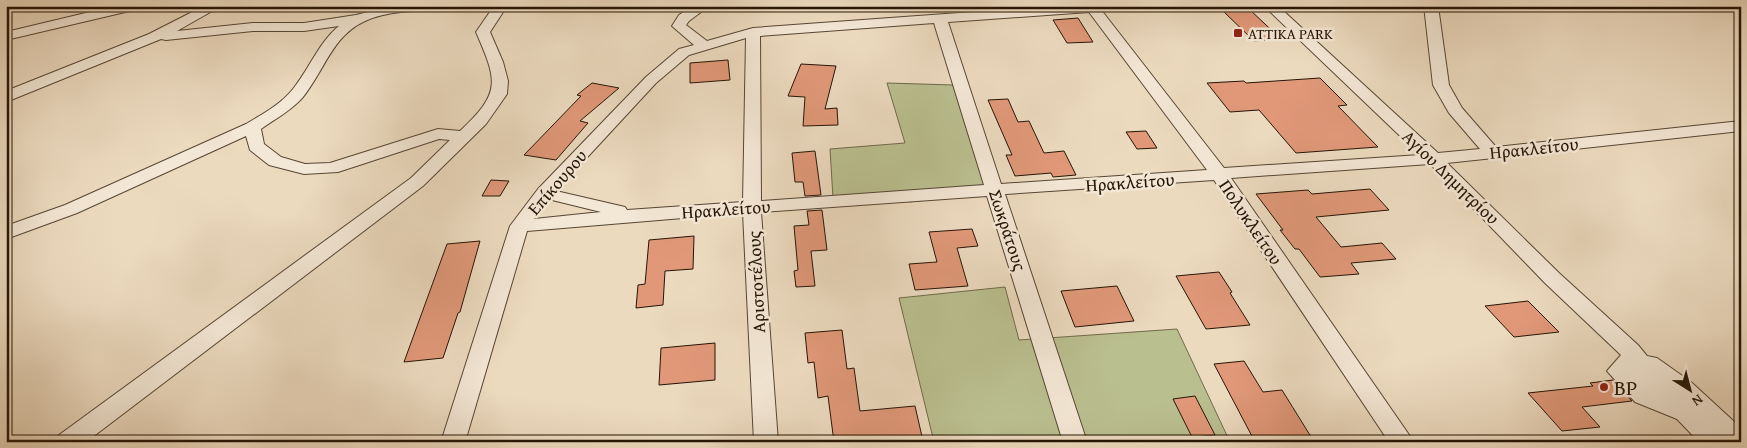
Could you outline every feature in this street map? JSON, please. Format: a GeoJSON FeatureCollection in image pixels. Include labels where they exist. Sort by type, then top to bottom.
{"type":"FeatureCollection","features":[{"type":"Feature","properties":{"kind":"street"},"geometry":{"type":"LineString","coordinates":[[6,36],[132,6]]}},
{"type":"Feature","properties":{"kind":"street"},"geometry":{"type":"LineString","coordinates":[[6,97],[154,38],[215,6]]}},
{"type":"Feature","properties":{"kind":"street"},"geometry":{"type":"LineString","coordinates":[[154,38],[223,30],[304,27],[359,18],[380,12],[460,6]]}},
{"type":"Feature","properties":{"kind":"street"},"geometry":{"type":"LineString","coordinates":[[68,442],[418,182],[480,122],[499,94],[500,81],[496,62],[483,32],[501,6]]}},
{"type":"Feature","properties":{"kind":"street"},"geometry":{"type":"LineString","coordinates":[[704,6],[684,18],[679,26],[704,46]]}},
{"type":"Feature","properties":{"kind":"street","name":"Επίκουρου"},"geometry":{"type":"LineString","coordinates":[[453,442],[519,226],[544,193],[650,80],[684,52],[753,32],[1113,6]]}},
{"type":"Feature","properties":{"kind":"street","name":"Αγίου Δημητρίου"},"geometry":{"type":"LineString","coordinates":[[1270,6],[1434,159],[1552,278],[1632,353],[1662,390],[1715,442]]}},
{"type":"Feature","properties":{"kind":"street"},"geometry":{"type":"LineString","coordinates":[[1431,6],[1441,85],[1455,110],[1492,153]]}},
{"type":"Feature","properties":{"kind":"street","name":"Πολυκλείτου"},"geometry":{"type":"LineString","coordinates":[[1093,8],[1220,175],[1402,442]]}},
{"type":"Feature","properties":{"kind":"street"},"geometry":{"type":"LineString","coordinates":[[6,233],[71,209],[252,127],[282,108],[298,92],[338,34],[359,18]]}},
{"type":"Feature","properties":{"kind":"street","name":"Σωκράτους"},"geometry":{"type":"LineString","coordinates":[[940,19],[1075,442]]}},
{"type":"Feature","properties":{"kind":"street","name":"Αριστοτέλους"},"geometry":{"type":"LineString","coordinates":[[753,32],[752,207],[766,442]]}},
{"type":"Feature","properties":{"kind":"street"},"geometry":{"type":"LineString","coordinates":[[252,127],[256,146],[262,151],[275,161],[304,169],[332,168],[438,134],[464,136]]}},
{"type":"Feature","properties":{"kind":"street","name":"Ηρακλείτου"},"geometry":{"type":"LineString","coordinates":[[519,226],[634,215],[1434,159],[1739,127]]}},
{"type":"Feature","properties":{"kind":"street"},"geometry":{"type":"LineString","coordinates":[[544,193],[634,215]]}},
{"type":"Feature","properties":{"kind":"street","name":"Αγίου Δημητρίου"},"geometry":{"type":"LineString","coordinates":[[1632,353],[1683,388],[1740,442]]}},
{"type":"Feature","properties":{"kind":"green space"},"geometry":{"type":"Polygon","coordinates":[[[887,83],[953,85],[987,194],[909,202],[907,191],[833,198],[830,149],[905,143],[887,83]]]}},
{"type":"Feature","properties":{"kind":"green space"},"geometry":{"type":"Polygon","coordinates":[[[1005,287],[1019,340],[1177,329],[1230,442],[934,442],[899,298],[1005,287]]]}},
{"type":"Feature","properties":{"kind":"building"},"geometry":{"type":"Polygon","coordinates":[[[1249,9],[1281,39],[1254,41],[1223,11],[1249,9]]]}},
{"type":"Feature","properties":{"kind":"building"},"geometry":{"type":"Polygon","coordinates":[[[1078,18],[1093,42],[1067,43],[1053,20],[1078,18]]]}},
{"type":"Feature","properties":{"kind":"building"},"geometry":{"type":"Polygon","coordinates":[[[728,60],[730,80],[690,83],[690,63],[728,60]]]}},
{"type":"Feature","properties":{"kind":"building"},"geometry":{"type":"Polygon","coordinates":[[[801,64],[836,66],[825,109],[837,108],[838,125],[803,126],[805,97],[788,96],[801,64]]]}},
{"type":"Feature","properties":{"kind":"building"},"geometry":{"type":"Polygon","coordinates":[[[1320,78],[1347,105],[1338,106],[1378,147],[1296,153],[1259,110],[1230,112],[1207,83],[1244,81],[1246,83],[1320,78]]]}},
{"type":"Feature","properties":{"kind":"building"},"geometry":{"type":"Polygon","coordinates":[[[592,83],[619,88],[580,121],[588,123],[556,160],[524,155],[581,96],[577,95],[592,83]]]}},
{"type":"Feature","properties":{"kind":"building"},"geometry":{"type":"Polygon","coordinates":[[[1008,99],[1018,122],[1029,121],[1044,153],[1064,151],[1076,175],[1053,177],[1051,173],[1015,176],[1006,155],[1012,155],[988,100],[1008,99]]]}},
{"type":"Feature","properties":{"kind":"building"},"geometry":{"type":"Polygon","coordinates":[[[1146,131],[1157,148],[1137,149],[1126,132],[1146,131]]]}},
{"type":"Feature","properties":{"kind":"building"},"geometry":{"type":"Polygon","coordinates":[[[815,151],[821,195],[805,196],[803,182],[795,182],[792,153],[815,151]]]}},
{"type":"Feature","properties":{"kind":"building"},"geometry":{"type":"Polygon","coordinates":[[[491,180],[509,181],[500,196],[482,196],[491,180]]]}},
{"type":"Feature","properties":{"kind":"building"},"geometry":{"type":"Polygon","coordinates":[[[1370,189],[1389,210],[1316,217],[1341,247],[1382,243],[1396,259],[1351,263],[1359,274],[1320,277],[1299,249],[1295,249],[1280,230],[1283,230],[1256,194],[1308,190],[1312,194],[1370,189]]]}},
{"type":"Feature","properties":{"kind":"building"},"geometry":{"type":"Polygon","coordinates":[[[822,210],[827,250],[811,251],[815,286],[796,287],[794,271],[798,270],[794,226],[809,225],[807,211],[822,210]]]}},
{"type":"Feature","properties":{"kind":"building"},"geometry":{"type":"Polygon","coordinates":[[[972,229],[978,246],[957,248],[968,286],[915,290],[909,264],[937,262],[929,232],[972,229]]]}},
{"type":"Feature","properties":{"kind":"building"},"geometry":{"type":"Polygon","coordinates":[[[694,236],[693,269],[665,271],[663,305],[636,308],[638,285],[645,284],[649,240],[694,236]]]}},
{"type":"Feature","properties":{"kind":"building"},"geometry":{"type":"Polygon","coordinates":[[[480,241],[460,312],[458,313],[443,358],[404,362],[447,244],[480,241]]]}},
{"type":"Feature","properties":{"kind":"building"},"geometry":{"type":"Polygon","coordinates":[[[1219,272],[1250,325],[1206,329],[1176,276],[1219,272]]]}},
{"type":"Feature","properties":{"kind":"building"},"geometry":{"type":"Polygon","coordinates":[[[1117,286],[1134,321],[1075,327],[1061,291],[1117,286]]]}},
{"type":"Feature","properties":{"kind":"building"},"geometry":{"type":"Polygon","coordinates":[[[1528,301],[1559,332],[1514,337],[1485,306],[1528,301]]]}},
{"type":"Feature","properties":{"kind":"building"},"geometry":{"type":"Polygon","coordinates":[[[842,330],[847,369],[854,368],[860,411],[915,406],[923,441],[834,442],[828,396],[818,398],[814,362],[808,363],[805,333],[842,330]]]}},
{"type":"Feature","properties":{"kind":"building"},"geometry":{"type":"Polygon","coordinates":[[[715,343],[715,380],[659,385],[661,348],[715,343]]]}},
{"type":"Feature","properties":{"kind":"building"},"geometry":{"type":"Polygon","coordinates":[[[1244,361],[1263,392],[1282,390],[1313,440],[1255,442],[1214,364],[1244,361]]]}},
{"type":"Feature","properties":{"kind":"building"},"geometry":{"type":"Polygon","coordinates":[[[1613,380],[1632,401],[1582,407],[1600,427],[1562,431],[1528,393],[1593,386],[1590,383],[1613,380]]]}},
{"type":"Feature","properties":{"kind":"building"},"geometry":{"type":"Polygon","coordinates":[[[1195,396],[1215,435],[1192,437],[1173,399],[1195,396]]]}},
{"type":"Feature","properties":{"kind":"place","name":"ATTIKA PARK"},"geometry":{"type":"Point","coordinates":[1238,33]}},
{"type":"Feature","properties":{"kind":"place","name":"BP"},"geometry":{"type":"Point","coordinates":[1604,387]}}]}
